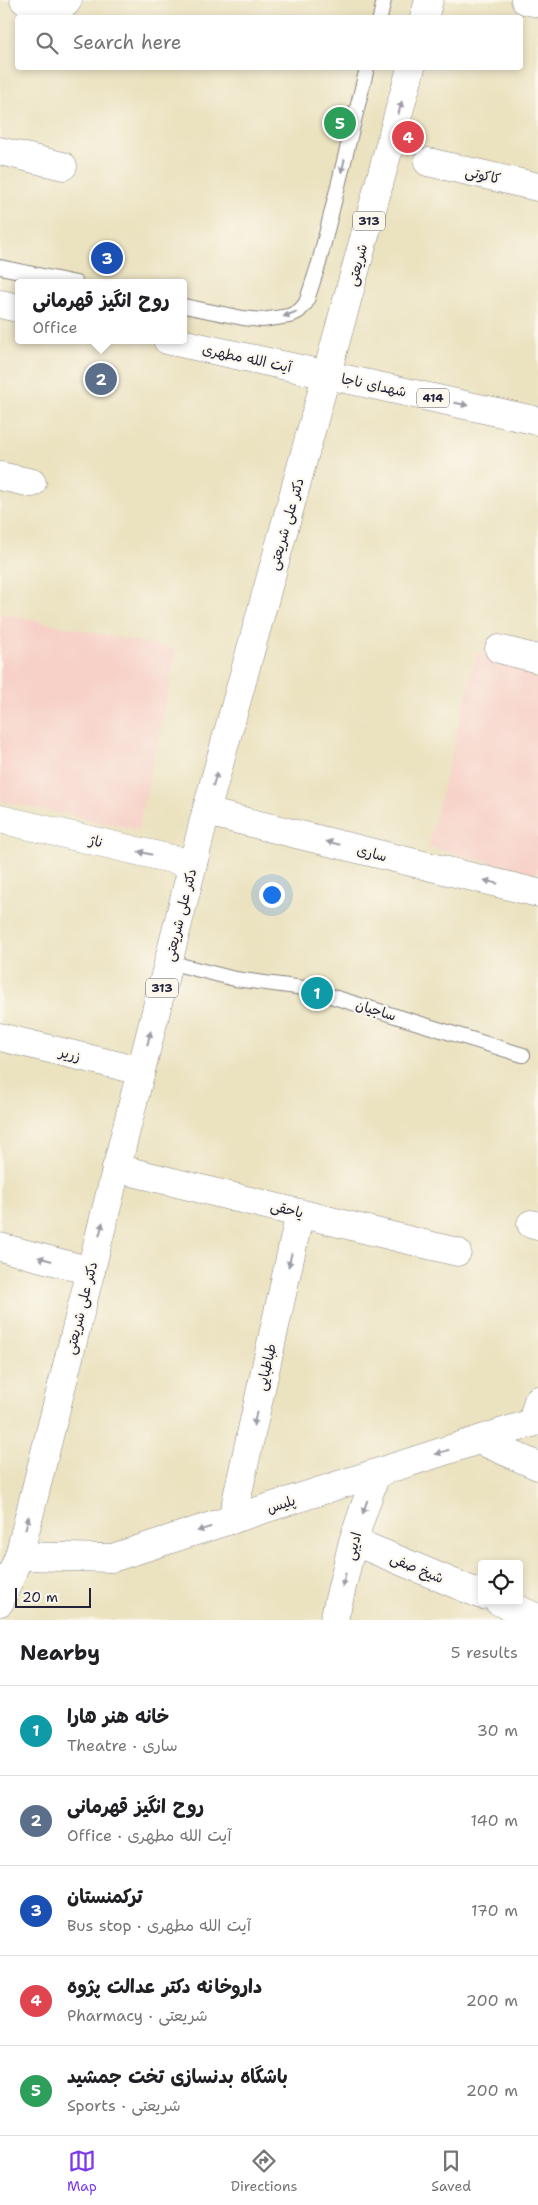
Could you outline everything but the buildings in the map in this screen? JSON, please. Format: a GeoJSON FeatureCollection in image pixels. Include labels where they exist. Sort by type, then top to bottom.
{"type":"FeatureCollection","features":[{"type":"Feature","properties":{"kind":"main road"},"geometry":{"type":"LineString","coordinates":[[24,0],[45,5],[66,3],[68,0]]}},
{"type":"Feature","properties":{"kind":"main road"},"geometry":{"type":"LineString","coordinates":[[425,15],[429,0]]}},
{"type":"Feature","properties":{"kind":"main road"},"geometry":{"type":"LineString","coordinates":[[526,0],[538,3]]}},
{"type":"Feature","properties":{"kind":"main road","name":"شریعتی"},"geometry":{"type":"LineString","coordinates":[[328,375],[410,70]]}},
{"type":"Feature","properties":{"kind":"main road"},"geometry":{"type":"LineString","coordinates":[[0,151],[63,166]]}},
{"type":"Feature","properties":{"kind":"main road","name":"کاکوتی"},"geometry":{"type":"LineString","coordinates":[[428,162],[538,187]]}},
{"type":"Feature","properties":{"kind":"main road"},"geometry":{"type":"LineString","coordinates":[[0,304],[15,307]]}},
{"type":"Feature","properties":{"kind":"main road","name":"آیت الله مطهری"},"geometry":{"type":"LineString","coordinates":[[185,344],[328,375]]}},
{"type":"Feature","properties":{"kind":"main road","name":"شهدای ناجا"},"geometry":{"type":"LineString","coordinates":[[328,375],[538,421]]}},
{"type":"Feature","properties":{"kind":"main road","name":"دکتر علی شریعتی"},"geometry":{"type":"LineString","coordinates":[[0,1602],[9,1563],[91,1271],[206,812],[328,375]]}},
{"type":"Feature","properties":{"kind":"main road"},"geometry":{"type":"LineString","coordinates":[[0,476],[32,483]]}},
{"type":"Feature","properties":{"kind":"main road"},"geometry":{"type":"LineString","coordinates":[[499,649],[538,659]]}},
{"type":"Feature","properties":{"kind":"main road","name":"ساری"},"geometry":{"type":"LineString","coordinates":[[206,812],[538,893]]}},
{"type":"Feature","properties":{"kind":"main road","name":"ناژ"},"geometry":{"type":"LineString","coordinates":[[0,819],[193,864]]}},
{"type":"Feature","properties":{"kind":"main road","name":"زریر"},"geometry":{"type":"LineString","coordinates":[[0,1037],[140,1071]]}},
{"type":"Feature","properties":{"kind":"main road","name":"یاحقی"},"geometry":{"type":"LineString","coordinates":[[116,1168],[457,1252]]}},
{"type":"Feature","properties":{"kind":"main road","name":"طباطبایی"},"geometry":{"type":"LineString","coordinates":[[232,1520],[300,1213]]}},
{"type":"Feature","properties":{"kind":"main road"},"geometry":{"type":"LineString","coordinates":[[0,1247],[91,1271]]}},
{"type":"Feature","properties":{"kind":"main road","name":"پلیس"},"geometry":{"type":"LineString","coordinates":[[9,1563],[112,1558],[479,1440],[536,1415]]}},
{"type":"Feature","properties":{"kind":"main road"},"geometry":{"type":"LineString","coordinates":[[479,1440],[538,1466]]}},
{"type":"Feature","properties":{"kind":"main road","name":"ادیبی"},"geometry":{"type":"LineString","coordinates":[[334,1620],[353,1541],[376,1474]]}},
{"type":"Feature","properties":{"kind":"main road","name":"شیخ صفی"},"geometry":{"type":"LineString","coordinates":[[353,1541],[478,1593]]}},
{"type":"Feature","properties":{"kind":"main road"},"geometry":{"type":"LineString","coordinates":[[507,1605],[538,1618]]}},
{"type":"Feature","properties":{"kind":"lane"},"geometry":{"type":"LineString","coordinates":[[381,15],[384,0]]}},
{"type":"Feature","properties":{"kind":"lane"},"geometry":{"type":"LineString","coordinates":[[187,307],[262,320],[290,316],[299,311],[306,303],[319,262],[367,70]]}},
{"type":"Feature","properties":{"kind":"lane"},"geometry":{"type":"LineString","coordinates":[[0,267],[57,279]]}},
{"type":"Feature","properties":{"kind":"lane","name":"ساجیان"},"geometry":{"type":"LineString","coordinates":[[168,962],[235,979],[304,988],[523,1056]]}},
{"type":"Feature","properties":{"kind":"shaded area"},"geometry":{"type":"Polygon","coordinates":[[[0,613],[177,650],[138,830],[0,801],[0,613]]]}},
{"type":"Feature","properties":{"kind":"shaded area"},"geometry":{"type":"Polygon","coordinates":[[[477,652],[538,667],[538,867],[536,874],[428,847],[477,652]]]}},
{"type":"Feature","properties":{"kind":"place","name":"باشگاه بدنسازى تخت جمشيد"},"geometry":{"type":"Point","coordinates":[340,123]}},
{"type":"Feature","properties":{"kind":"place","name":"داروخانه دکتر عدالت پژوه"},"geometry":{"type":"Point","coordinates":[408,137]}},
{"type":"Feature","properties":{"kind":"place","name":"ترکمنستان"},"geometry":{"type":"Point","coordinates":[107,258]}},
{"type":"Feature","properties":{"kind":"place","name":"روح انگیز قهرمانی"},"geometry":{"type":"Point","coordinates":[101,379]}},
{"type":"Feature","properties":{"kind":"place","name":"خانه هنر هارا"},"geometry":{"type":"Point","coordinates":[317,993]}}]}
